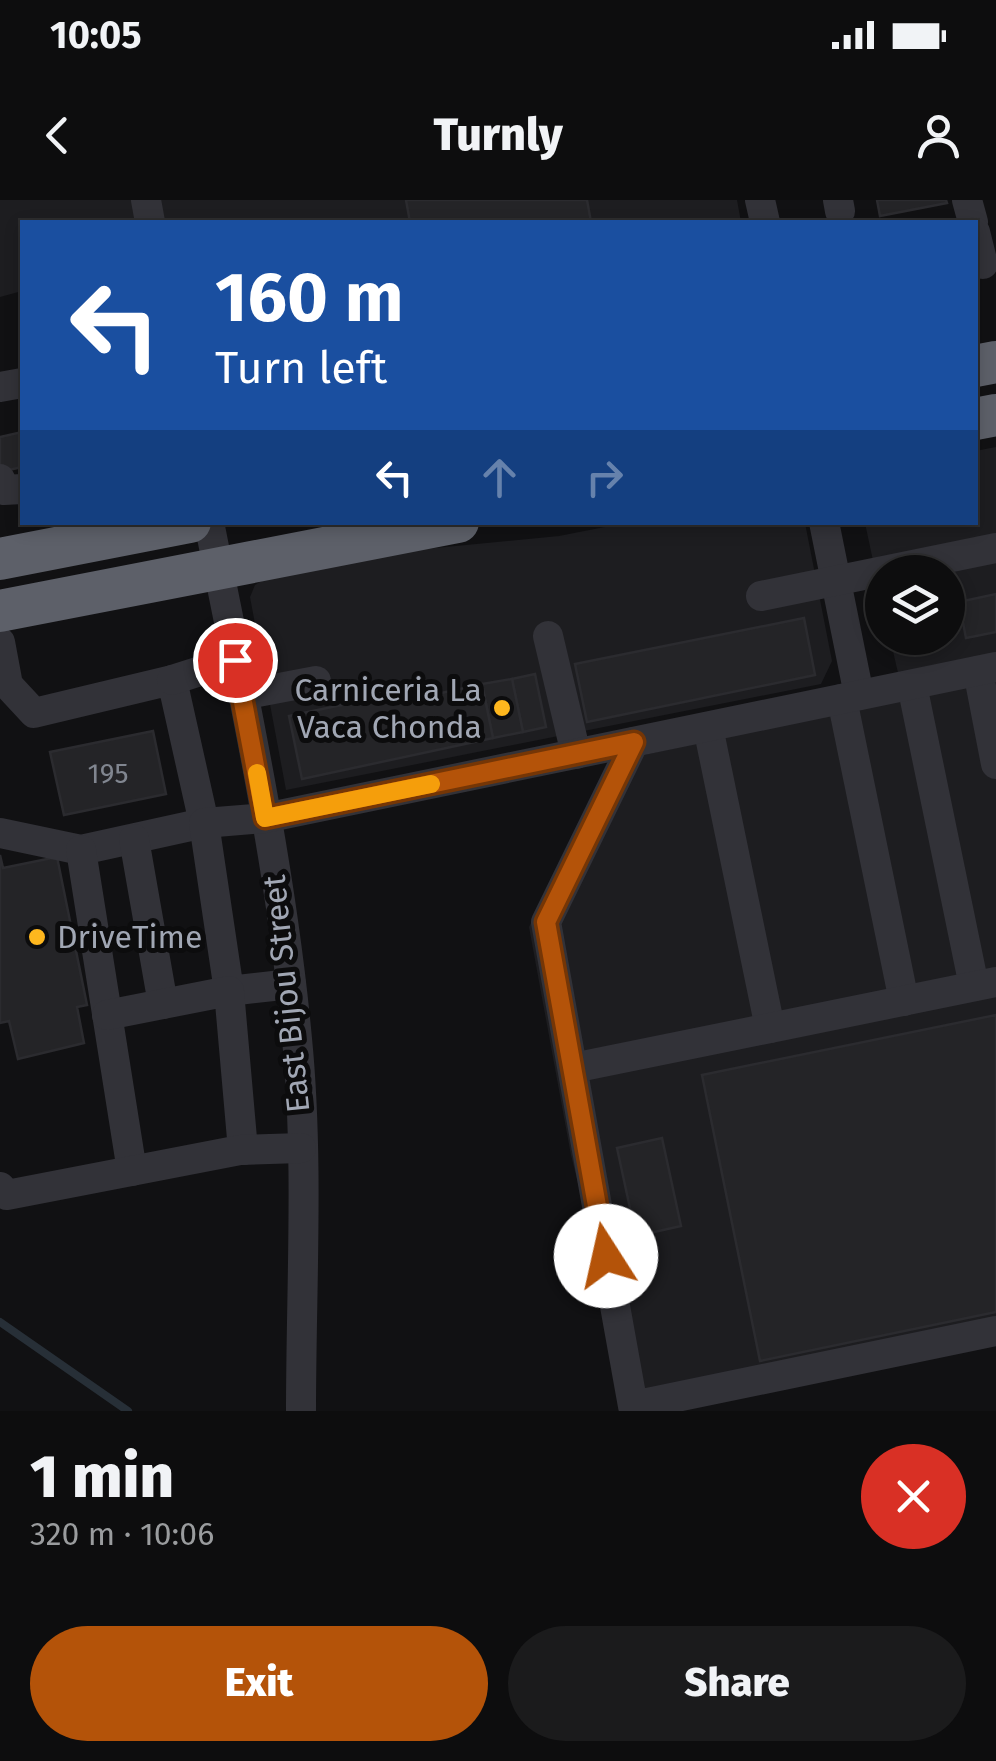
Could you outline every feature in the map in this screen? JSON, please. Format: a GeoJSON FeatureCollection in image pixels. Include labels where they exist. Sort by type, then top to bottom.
{"type":"FeatureCollection","features":[{"type":"Feature","properties":{"kind":"highway"},"geometry":{"type":"LineString","coordinates":[[0,559],[69,534],[160,525]]}},
{"type":"Feature","properties":{"kind":"highway"},"geometry":{"type":"LineString","coordinates":[[0,612],[443,525]]}},
{"type":"Feature","properties":{"kind":"street"},"geometry":{"type":"LineString","coordinates":[[0,480],[4,490],[20,489]]}},
{"type":"Feature","properties":{"kind":"street","name":"East Bijou Street"},"geometry":{"type":"LineString","coordinates":[[210,525],[265,818],[298,1042],[300,1411]]}},
{"type":"Feature","properties":{"kind":"street"},"geometry":{"type":"LineString","coordinates":[[825,525],[904,1001]]}},
{"type":"Feature","properties":{"kind":"street"},"geometry":{"type":"LineString","coordinates":[[761,596],[996,548]]}},
{"type":"Feature","properties":{"kind":"street"},"geometry":{"type":"LineString","coordinates":[[548,636],[576,754]]}},
{"type":"Feature","properties":{"kind":"street"},"geometry":{"type":"LineString","coordinates":[[0,642],[8,684],[34,713],[172,680],[235,660]]}},
{"type":"Feature","properties":{"kind":"street"},"geometry":{"type":"LineString","coordinates":[[0,832],[81,850],[204,824],[265,818],[987,669],[996,764]]}},
{"type":"Feature","properties":{"kind":"street"},"geometry":{"type":"LineString","coordinates":[[172,680],[204,824],[229,990],[242,1150]]}},
{"type":"Feature","properties":{"kind":"street"},"geometry":{"type":"LineString","coordinates":[[242,695],[316,681]]}},
{"type":"Feature","properties":{"kind":"street"},"geometry":{"type":"LineString","coordinates":[[573,1068],[985,984],[912,684]]}},
{"type":"Feature","properties":{"kind":"street"},"geometry":{"type":"LineString","coordinates":[[708,727],[770,1028]]}},
{"type":"Feature","properties":{"kind":"street"},"geometry":{"type":"LineString","coordinates":[[634,742],[546,922],[633,1406],[996,1331]]}},
{"type":"Feature","properties":{"kind":"street"},"geometry":{"type":"LineString","coordinates":[[134,839],[164,1004]]}},
{"type":"Feature","properties":{"kind":"street"},"geometry":{"type":"LineString","coordinates":[[81,850],[132,1170]]}},
{"type":"Feature","properties":{"kind":"street"},"geometry":{"type":"LineString","coordinates":[[108,1015],[229,990],[291,984]]}},
{"type":"Feature","properties":{"kind":"street"},"geometry":{"type":"LineString","coordinates":[[0,1187],[7,1195],[242,1150],[301,1148]]}},
{"type":"Feature","properties":{"kind":"shaded area"},"geometry":{"type":"Polygon","coordinates":[[[0,200],[737,200],[741,220],[20,220],[20,292],[0,297],[0,200]]]}},
{"type":"Feature","properties":{"kind":"shaded area"},"geometry":{"type":"Polygon","coordinates":[[[996,447],[996,1341],[633,1406],[571,1155],[529,927],[611,762],[904,699],[894,655],[965,655],[965,555],[872,555],[865,525],[978,525],[978,450],[996,447]]]}},
{"type":"Feature","properties":{"kind":"shaded area"},"geometry":{"type":"Polygon","coordinates":[[[615,525],[805,525],[832,661],[821,684],[286,790],[250,597],[255,585],[271,575],[404,551],[559,536],[615,525]]]}},
{"type":"Feature","properties":{"kind":"building"},"geometry":{"type":"Polygon","coordinates":[[[406,200],[587,200],[591,220],[410,220],[406,200]]]}},
{"type":"Feature","properties":{"kind":"building"},"geometry":{"type":"Polygon","coordinates":[[[877,200],[946,200],[947,203],[880,216],[877,200]]]}},
{"type":"Feature","properties":{"kind":"building"},"geometry":{"type":"Polygon","coordinates":[[[20,432],[20,467],[0,472],[0,437],[20,432]]]}},
{"type":"Feature","properties":{"kind":"building"},"geometry":{"type":"Polygon","coordinates":[[[996,594],[996,632],[966,638],[965,601],[996,594]]]}},
{"type":"Feature","properties":{"kind":"building"},"geometry":{"type":"Polygon","coordinates":[[[804,618],[815,675],[587,722],[575,664],[804,618]]]}},
{"type":"Feature","properties":{"kind":"building"},"geometry":{"type":"Polygon","coordinates":[[[535,674],[546,727],[523,732],[512,679],[535,674]]]}},
{"type":"Feature","properties":{"kind":"building","name":"Carniceria La Vaca Chonda"},"geometry":{"type":"Polygon","coordinates":[[[512,679],[523,732],[493,738],[482,684],[512,679]]]}},
{"type":"Feature","properties":{"kind":"building"},"geometry":{"type":"Polygon","coordinates":[[[482,684],[493,738],[302,779],[289,716],[394,694],[396,703],[482,684]]]}},
{"type":"Feature","properties":{"kind":"building"},"geometry":{"type":"Polygon","coordinates":[[[153,731],[166,794],[64,815],[50,752],[153,731]]]}},
{"type":"Feature","properties":{"kind":"building","name":"DriveTime"},"geometry":{"type":"Polygon","coordinates":[[[0,855],[3,868],[57,857],[87,1005],[77,1007],[84,1043],[18,1059],[9,1021],[0,1023],[0,855]]]}},
{"type":"Feature","properties":{"kind":"building"},"geometry":{"type":"Polygon","coordinates":[[[996,1015],[996,1312],[760,1361],[702,1075],[996,1015]]]}},
{"type":"Feature","properties":{"kind":"building"},"geometry":{"type":"Polygon","coordinates":[[[662,1138],[681,1226],[636,1236],[617,1148],[662,1138]]]}},
{"type":"Feature","properties":{"kind":"waterway"},"geometry":{"type":"LineString","coordinates":[[0,1322],[128,1411]]}},
{"type":"Feature","properties":{"kind":"slow traffic"},"geometry":{"type":"LineString","coordinates":[[257,773],[265,818],[431,784]]}},
{"type":"Feature","properties":{"kind":"place","name":"Carniceria La Vaca Chonda"},"geometry":{"type":"Point","coordinates":[502,708]}},
{"type":"Feature","properties":{"kind":"place","name":"DriveTime"},"geometry":{"type":"Point","coordinates":[37,937]}},
{"type":"Feature","properties":{"kind":"route"},"geometry":{"type":"LineString","coordinates":[[235,660],[265,818],[634,742],[546,922],[606,1256]]}}]}
